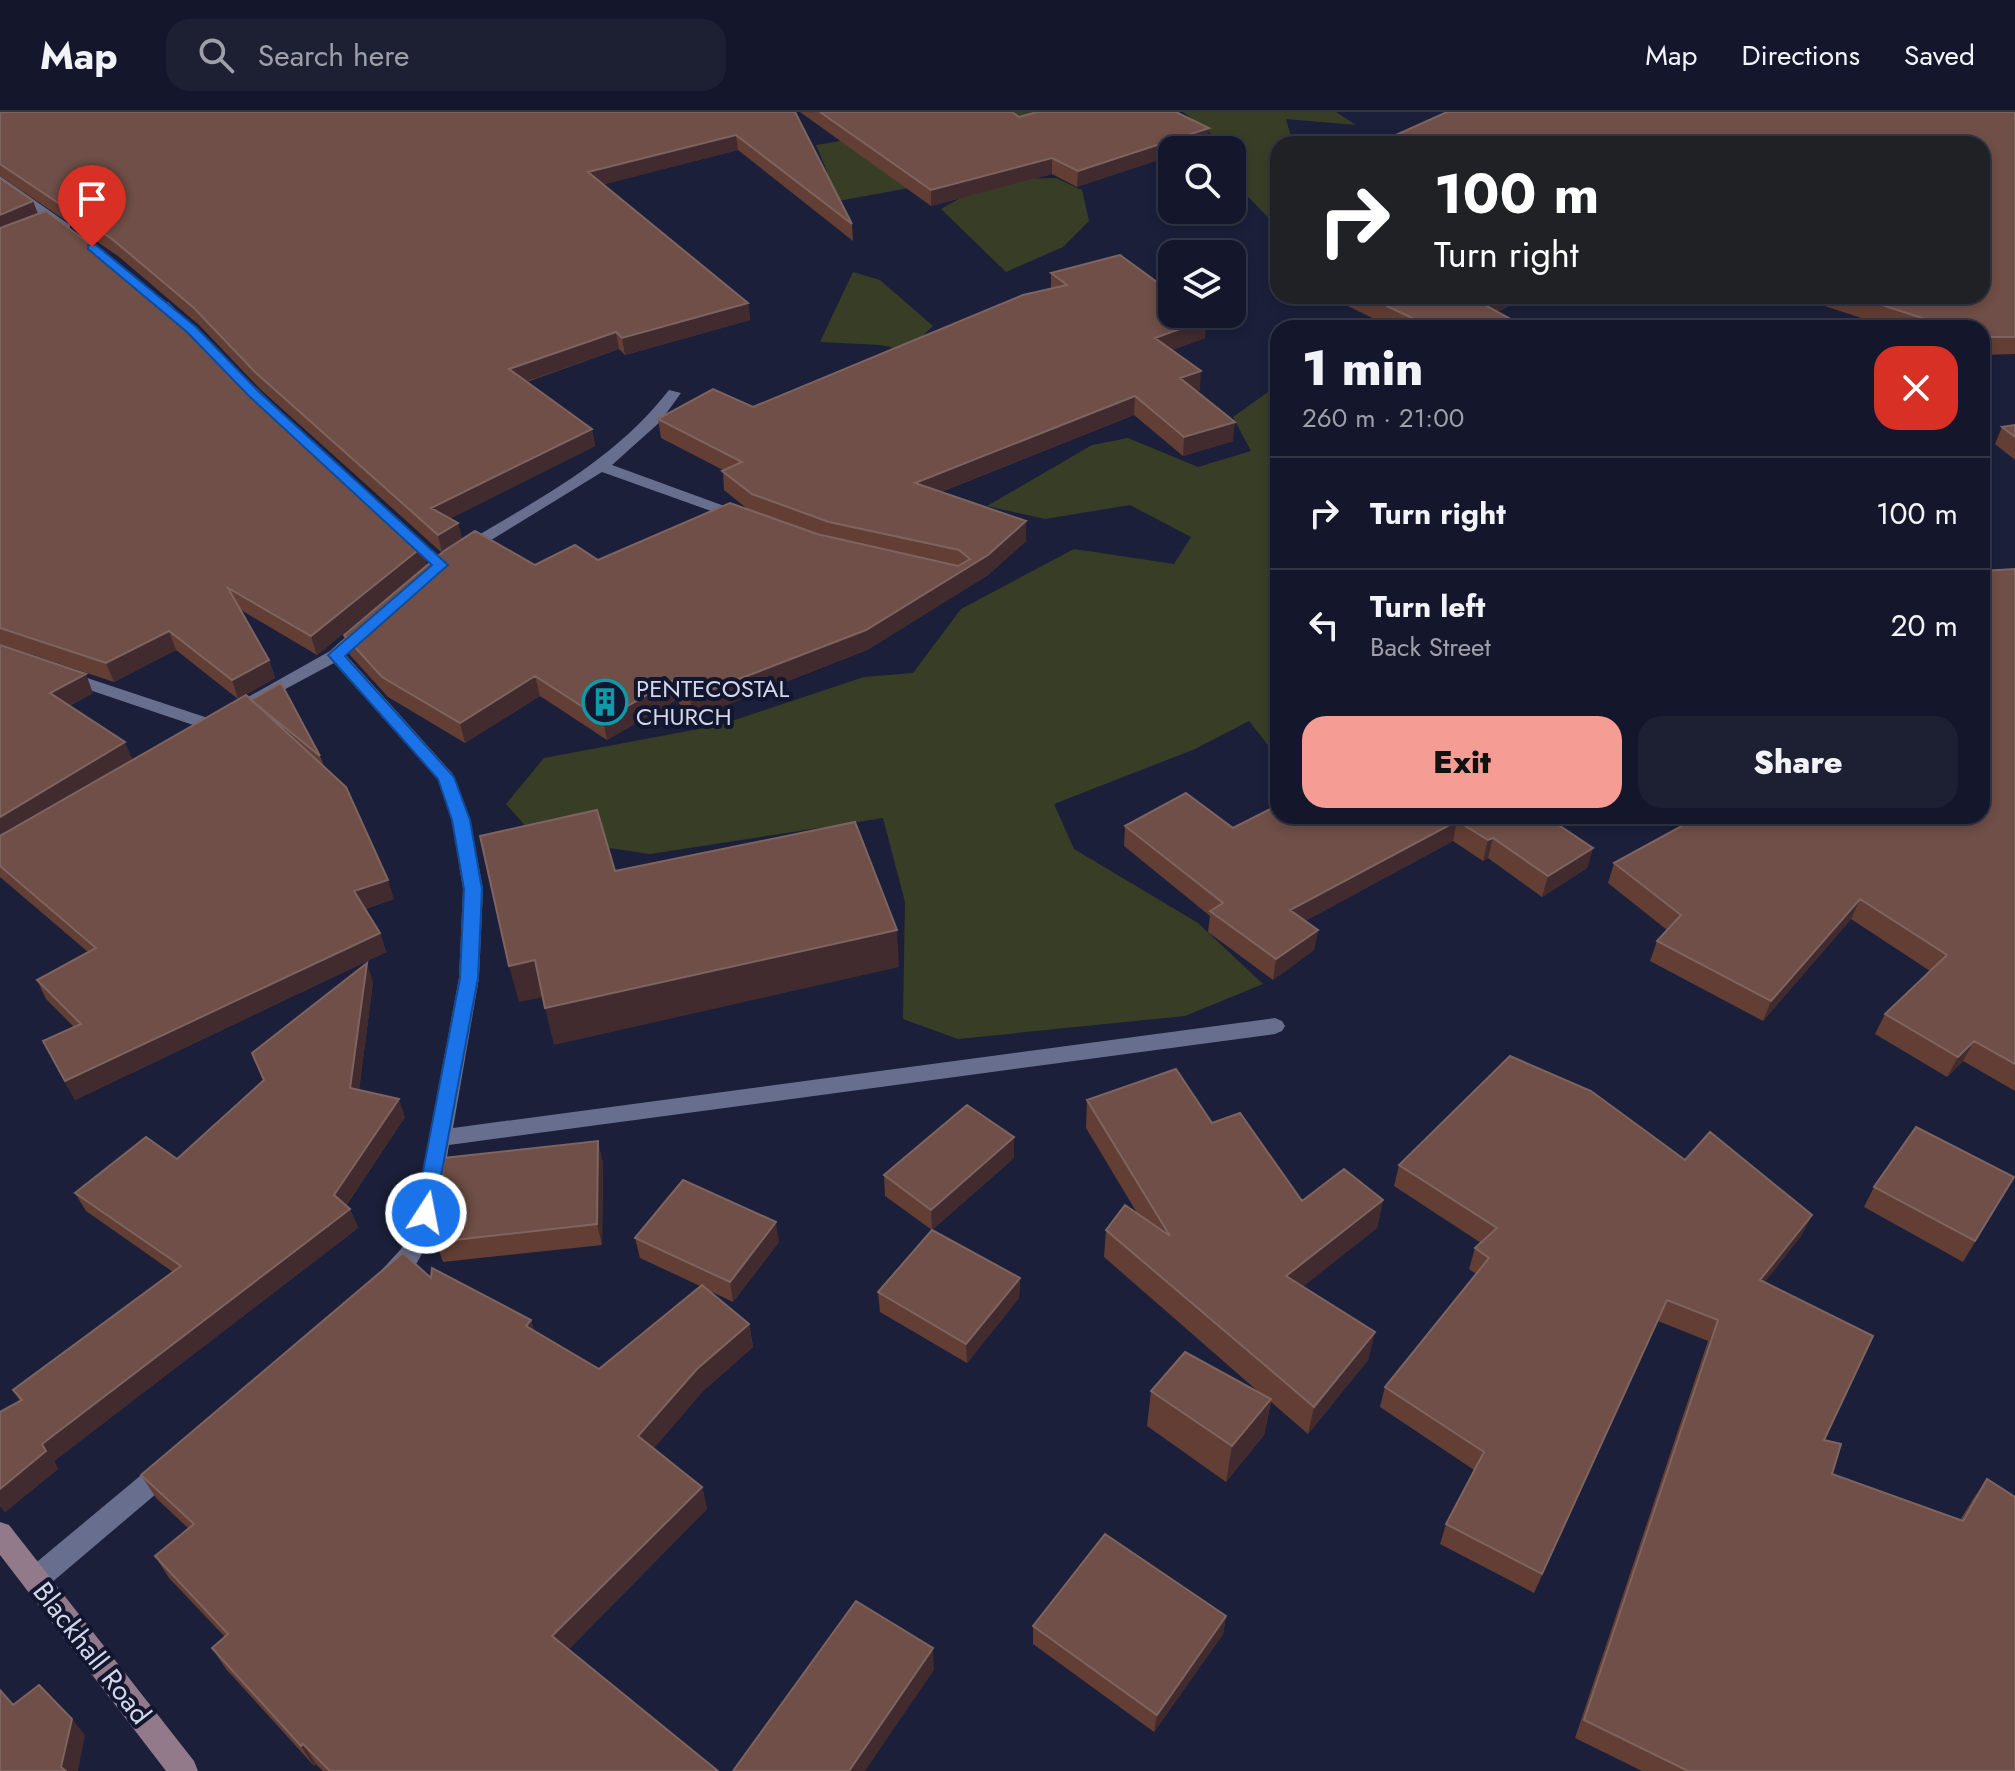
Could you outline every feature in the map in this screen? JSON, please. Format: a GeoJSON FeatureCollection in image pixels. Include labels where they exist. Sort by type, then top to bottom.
{"type":"FeatureCollection","features":[{"type":"Feature","properties":{"kind":"street"},"geometry":{"type":"LineString","coordinates":[[0,180],[47,222],[77,236]]}},
{"type":"Feature","properties":{"kind":"street"},"geometry":{"type":"LineString","coordinates":[[146,290],[192,330],[285,423]]}},
{"type":"Feature","properties":{"kind":"street"},"geometry":{"type":"LineString","coordinates":[[396,524],[435,569],[600,466],[657,416],[674,393]]}},
{"type":"Feature","properties":{"kind":"street"},"geometry":{"type":"LineString","coordinates":[[600,466],[755,522]]}},
{"type":"Feature","properties":{"kind":"street"},"geometry":{"type":"LineString","coordinates":[[185,741],[336,655],[384,613]]}},
{"type":"Feature","properties":{"kind":"street"},"geometry":{"type":"LineString","coordinates":[[336,655],[446,777],[461,820],[473,889],[469,978],[426,1213],[410,1255],[375,1287]]}},
{"type":"Feature","properties":{"kind":"street"},"geometry":{"type":"LineString","coordinates":[[49,670],[224,717]]}},
{"type":"Feature","properties":{"kind":"street"},"geometry":{"type":"LineString","coordinates":[[440,1138],[1275,1026]]}},
{"type":"Feature","properties":{"kind":"street"},"geometry":{"type":"LineString","coordinates":[[35,1580],[187,1453]]}},
{"type":"Feature","properties":{"kind":"street","name":"Blackhall Road"},"geometry":{"type":"LineString","coordinates":[[0,1534],[184,1771]]}},
{"type":"Feature","properties":{"kind":"green space"},"geometry":{"type":"Polygon","coordinates":[[[1015,112],[1063,112],[1023,179],[1056,178],[1082,190],[1089,221],[1063,247],[1006,272],[941,209],[987,183],[915,187],[827,203],[827,171],[816,145],[1015,112]]]}},
{"type":"Feature","properties":{"kind":"green space"},"geometry":{"type":"Polygon","coordinates":[[[1183,112],[1336,112],[1356,125],[1286,119],[1291,136],[1270,136],[1270,220],[1246,194],[1246,136],[1214,136],[1183,112]]]}},
{"type":"Feature","properties":{"kind":"green space"},"geometry":{"type":"Polygon","coordinates":[[[853,272],[880,280],[933,326],[907,351],[881,345],[820,342],[853,272]]]}},
{"type":"Feature","properties":{"kind":"green space"},"geometry":{"type":"Polygon","coordinates":[[[1270,391],[1270,748],[1249,721],[1195,749],[1054,804],[1074,849],[1198,923],[1263,984],[1185,1016],[958,1039],[903,1019],[905,902],[883,818],[650,854],[535,837],[506,804],[544,758],[720,725],[864,677],[913,673],[961,609],[1074,549],[1174,564],[1191,537],[1130,505],[1045,519],[987,506],[1092,445],[1128,438],[1198,467],[1251,451],[1233,417],[1270,391]]]}},
{"type":"Feature","properties":{"kind":"building"},"geometry":{"type":"Polygon","coordinates":[[[0,112],[795,112],[852,224],[736,135],[588,172],[748,303],[622,338],[616,332],[509,369],[592,429],[431,508],[458,523],[438,535],[255,372],[194,308],[112,239],[0,164],[0,112]]]}},
{"type":"Feature","properties":{"kind":"building"},"geometry":{"type":"Polygon","coordinates":[[[820,112],[1012,112],[1019,117],[1037,112],[1176,112],[1209,128],[1185,136],[1158,136],[1158,145],[1078,171],[1052,158],[931,190],[820,112]]]}},
{"type":"Feature","properties":{"kind":"building"},"geometry":{"type":"Polygon","coordinates":[[[1447,112],[2015,112],[2015,337],[1990,337],[1990,320],[1928,320],[1879,304],[1990,304],[1990,136],[1394,136],[1447,112]]]}},
{"type":"Feature","properties":{"kind":"building"},"geometry":{"type":"Polygon","coordinates":[[[0,178],[33,201],[0,215],[0,178]]]}},
{"type":"Feature","properties":{"kind":"building"},"geometry":{"type":"Polygon","coordinates":[[[46,211],[179,318],[240,382],[422,547],[311,636],[228,588],[269,660],[232,680],[169,631],[106,663],[0,628],[0,228],[46,211]]]}},
{"type":"Feature","properties":{"kind":"building"},"geometry":{"type":"Polygon","coordinates":[[[1120,255],[1158,283],[1158,328],[1182,328],[1155,338],[1201,371],[1180,378],[1235,422],[1184,437],[1135,396],[915,483],[1026,521],[988,555],[866,630],[690,698],[673,680],[603,720],[535,676],[460,723],[382,677],[344,635],[444,551],[475,531],[535,565],[575,545],[598,560],[730,503],[817,534],[958,566],[970,559],[959,550],[829,522],[752,494],[722,471],[742,462],[658,419],[713,389],[753,407],[1023,295],[1067,285],[1051,273],[1120,255]]]}},
{"type":"Feature","properties":{"kind":"building"},"geometry":{"type":"Polygon","coordinates":[[[1383,304],[1483,304],[1512,320],[1416,320],[1383,304]]]}},
{"type":"Feature","properties":{"kind":"building"},"geometry":{"type":"Polygon","coordinates":[[[2015,425],[2015,437],[2002,427],[2015,425]]]}},
{"type":"Feature","properties":{"kind":"building"},"geometry":{"type":"Polygon","coordinates":[[[2015,569],[2015,1064],[1974,1041],[1958,1057],[1885,1014],[1947,955],[1860,899],[1771,1001],[1657,941],[1681,915],[1614,863],[1685,824],[1990,824],[1990,571],[2015,569]]]}},
{"type":"Feature","properties":{"kind":"building"},"geometry":{"type":"Polygon","coordinates":[[[0,645],[86,674],[50,693],[125,742],[0,817],[0,645]]]}},
{"type":"Feature","properties":{"kind":"building"},"geometry":{"type":"Polygon","coordinates":[[[281,683],[320,756],[251,700],[281,683]]]}},
{"type":"Feature","properties":{"kind":"building"},"geometry":{"type":"Polygon","coordinates":[[[246,695],[346,787],[388,880],[354,891],[380,933],[65,1081],[43,1041],[81,1024],[37,980],[96,948],[0,866],[0,836],[246,695]]]}},
{"type":"Feature","properties":{"kind":"building"},"geometry":{"type":"Polygon","coordinates":[[[1186,793],[1233,828],[1270,809],[1270,824],[1451,824],[1290,910],[1318,930],[1276,959],[1210,911],[1223,903],[1125,826],[1186,793]]]}},
{"type":"Feature","properties":{"kind":"building"},"geometry":{"type":"Polygon","coordinates":[[[597,810],[615,871],[855,822],[897,930],[545,1008],[535,960],[509,966],[480,836],[597,810]]]}},
{"type":"Feature","properties":{"kind":"building"},"geometry":{"type":"Polygon","coordinates":[[[1462,824],[1557,824],[1593,848],[1548,876],[1493,838],[1488,840],[1462,824]]]}},
{"type":"Feature","properties":{"kind":"building"},"geometry":{"type":"Polygon","coordinates":[[[367,963],[350,1088],[399,1099],[334,1195],[350,1209],[42,1444],[46,1451],[0,1489],[0,1412],[22,1400],[13,1390],[181,1266],[75,1193],[146,1137],[177,1159],[264,1080],[252,1053],[367,963]]]}},
{"type":"Feature","properties":{"kind":"building"},"geometry":{"type":"Polygon","coordinates":[[[1510,1056],[1591,1091],[1685,1160],[1710,1132],[1812,1215],[1760,1280],[1873,1336],[1824,1440],[1841,1444],[1832,1474],[1963,1521],[1987,1479],[2015,1497],[2015,1771],[1688,1771],[1584,1720],[1718,1320],[1667,1300],[1542,1574],[1446,1524],[1484,1452],[1385,1387],[1489,1258],[1475,1248],[1497,1228],[1399,1165],[1510,1056]]]}},
{"type":"Feature","properties":{"kind":"building"},"geometry":{"type":"Polygon","coordinates":[[[1176,1069],[1212,1123],[1240,1113],[1302,1201],[1344,1169],[1383,1200],[1286,1276],[1375,1332],[1314,1407],[1106,1230],[1125,1205],[1170,1236],[1087,1100],[1176,1069]]]}},
{"type":"Feature","properties":{"kind":"building"},"geometry":{"type":"Polygon","coordinates":[[[967,1105],[1014,1137],[931,1210],[884,1175],[967,1105]]]}},
{"type":"Feature","properties":{"kind":"building"},"geometry":{"type":"Polygon","coordinates":[[[1916,1127],[2014,1177],[1975,1241],[1874,1187],[1916,1127]]]}},
{"type":"Feature","properties":{"kind":"building"},"geometry":{"type":"Polygon","coordinates":[[[598,1141],[597,1224],[436,1242],[444,1158],[598,1141]]]}},
{"type":"Feature","properties":{"kind":"building"},"geometry":{"type":"Polygon","coordinates":[[[683,1180],[776,1222],[730,1282],[635,1238],[683,1180]]]}},
{"type":"Feature","properties":{"kind":"building"},"geometry":{"type":"Polygon","coordinates":[[[932,1230],[1020,1278],[966,1344],[878,1292],[932,1230]]]}},
{"type":"Feature","properties":{"kind":"building"},"geometry":{"type":"Polygon","coordinates":[[[403,1253],[431,1278],[432,1268],[531,1320],[526,1326],[599,1369],[702,1285],[749,1324],[697,1369],[638,1436],[702,1487],[552,1636],[718,1771],[330,1771],[303,1744],[301,1746],[212,1648],[228,1634],[155,1556],[194,1524],[141,1475],[403,1253]]]}},
{"type":"Feature","properties":{"kind":"building"},"geometry":{"type":"Polygon","coordinates":[[[1185,1352],[1271,1399],[1232,1446],[1151,1391],[1185,1352]]]}},
{"type":"Feature","properties":{"kind":"building"},"geometry":{"type":"Polygon","coordinates":[[[1105,1534],[1226,1616],[1157,1715],[1033,1626],[1105,1534]]]}},
{"type":"Feature","properties":{"kind":"building"},"geometry":{"type":"Polygon","coordinates":[[[856,1601],[933,1648],[849,1771],[733,1771],[856,1601]]]}},
{"type":"Feature","properties":{"kind":"building"},"geometry":{"type":"Polygon","coordinates":[[[39,1685],[72,1719],[61,1767],[66,1771],[0,1771],[0,1690],[13,1705],[39,1685]]]}},
{"type":"Feature","properties":{"kind":"place","name":"PENTECOSTAL CHURCH"},"geometry":{"type":"Point","coordinates":[605,702]}},
{"type":"Feature","properties":{"kind":"route"},"geometry":{"type":"LineString","coordinates":[[92,247],[192,330],[253,394],[441,565],[336,655],[446,777],[461,820],[473,889],[469,978],[426,1213]]}}]}
